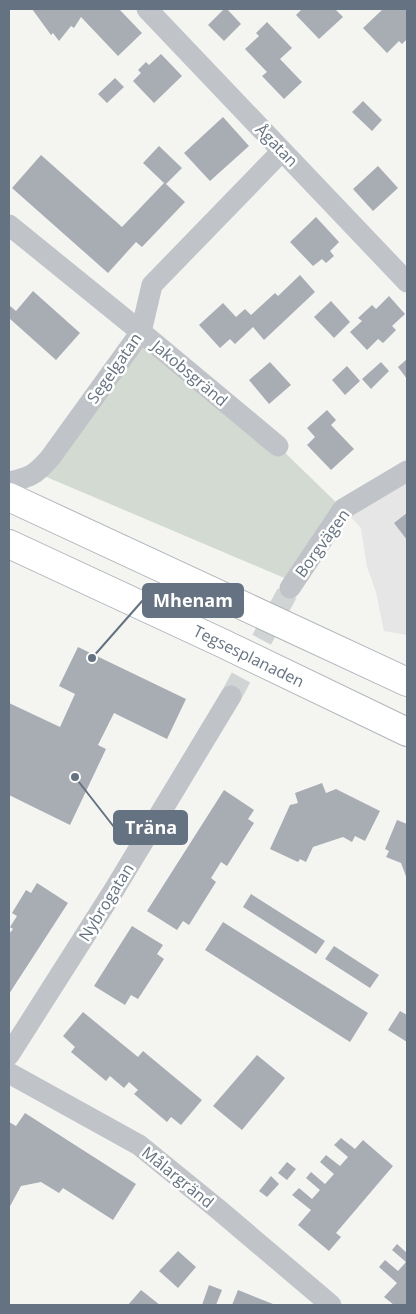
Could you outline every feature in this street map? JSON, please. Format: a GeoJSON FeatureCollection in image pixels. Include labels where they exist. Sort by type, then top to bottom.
{"type":"FeatureCollection","features":[{"type":"Feature","properties":{"kind":"main road"},"geometry":{"type":"LineString","coordinates":[[9,497],[407,682]]}},
{"type":"Feature","properties":{"kind":"main road","name":"Tegsesplanaden"},"geometry":{"type":"LineString","coordinates":[[9,544],[407,732]]}},
{"type":"Feature","properties":{"kind":"street","name":"Ågatan"},"geometry":{"type":"LineString","coordinates":[[147,9],[407,282]]}},
{"type":"Feature","properties":{"kind":"street","name":"Segelgatan"},"geometry":{"type":"LineString","coordinates":[[9,482],[26,478],[37,472],[50,458],[141,332],[152,285],[282,151]]}},
{"type":"Feature","properties":{"kind":"street","name":"Jakobsgränd"},"geometry":{"type":"LineString","coordinates":[[9,225],[278,446]]}},
{"type":"Feature","properties":{"kind":"street","name":"Borgvägen"},"geometry":{"type":"LineString","coordinates":[[290,588],[343,509],[407,471]]}},
{"type":"Feature","properties":{"kind":"street","name":"Nybrogatan"},"geometry":{"type":"LineString","coordinates":[[9,1055],[114,890],[231,696]]}},
{"type":"Feature","properties":{"kind":"street","name":"Målargränd"},"geometry":{"type":"LineString","coordinates":[[9,1073],[139,1145],[331,1305]]}},
{"type":"Feature","properties":{"kind":"shaded area"},"geometry":{"type":"Polygon","coordinates":[[[141,332],[278,446],[343,509],[294,582],[37,473],[141,332]]]}},
{"type":"Feature","properties":{"kind":"shaded area"},"geometry":{"type":"Polygon","coordinates":[[[407,471],[407,635],[384,631],[376,592],[367,567],[361,528],[343,509],[407,471]]]}},
{"type":"Feature","properties":{"kind":"building"},"geometry":{"type":"Polygon","coordinates":[[[32,9],[119,9],[142,33],[118,56],[81,17],[74,28],[71,26],[59,41],[53,33],[51,35],[32,9]]]}},
{"type":"Feature","properties":{"kind":"building"},"geometry":{"type":"Polygon","coordinates":[[[224,9],[227,9],[241,24],[224,41],[208,25],[224,9]]]}},
{"type":"Feature","properties":{"kind":"building"},"geometry":{"type":"Polygon","coordinates":[[[302,9],[335,9],[343,17],[319,39],[296,15],[302,9]]]}},
{"type":"Feature","properties":{"kind":"building"},"geometry":{"type":"Polygon","coordinates":[[[383,9],[407,9],[407,39],[402,44],[399,41],[387,53],[363,28],[383,9]]]}},
{"type":"Feature","properties":{"kind":"building"},"geometry":{"type":"Polygon","coordinates":[[[267,22],[292,48],[280,59],[302,82],[284,99],[262,76],[267,72],[245,49],[259,36],[256,33],[267,22]]]}},
{"type":"Feature","properties":{"kind":"building"},"geometry":{"type":"Polygon","coordinates":[[[161,54],[182,76],[154,103],[133,81],[141,73],[138,70],[146,62],[149,65],[161,54]]]}},
{"type":"Feature","properties":{"kind":"building"},"geometry":{"type":"Polygon","coordinates":[[[115,78],[124,87],[107,103],[98,94],[115,78]]]}},
{"type":"Feature","properties":{"kind":"building"},"geometry":{"type":"Polygon","coordinates":[[[363,101],[382,120],[372,131],[352,112],[363,101]]]}},
{"type":"Feature","properties":{"kind":"building"},"geometry":{"type":"Polygon","coordinates":[[[223,117],[249,146],[210,181],[184,153],[223,117]]]}},
{"type":"Feature","properties":{"kind":"building"},"geometry":{"type":"Polygon","coordinates":[[[159,146],[182,168],[166,184],[185,202],[142,247],[136,242],[108,273],[12,188],[41,155],[122,227],[164,183],[143,163],[159,146]]]}},
{"type":"Feature","properties":{"kind":"building"},"geometry":{"type":"Polygon","coordinates":[[[378,166],[398,188],[373,211],[353,189],[378,166]]]}},
{"type":"Feature","properties":{"kind":"building"},"geometry":{"type":"Polygon","coordinates":[[[316,217],[339,242],[330,251],[334,256],[326,263],[322,259],[313,266],[290,242],[316,217]]]}},
{"type":"Feature","properties":{"kind":"building"},"geometry":{"type":"Polygon","coordinates":[[[300,275],[315,292],[264,340],[253,327],[235,344],[230,339],[220,348],[199,325],[223,303],[236,317],[245,309],[251,315],[275,293],[278,296],[300,275]]]}},
{"type":"Feature","properties":{"kind":"building"},"geometry":{"type":"Polygon","coordinates":[[[33,291],[80,333],[56,360],[9,318],[9,305],[16,311],[33,291]]]}},
{"type":"Feature","properties":{"kind":"building"},"geometry":{"type":"Polygon","coordinates":[[[389,296],[405,314],[392,326],[396,330],[383,343],[378,339],[367,350],[350,332],[362,321],[358,318],[372,305],[376,309],[389,296]]]}},
{"type":"Feature","properties":{"kind":"building"},"geometry":{"type":"Polygon","coordinates":[[[331,301],[350,322],[334,338],[314,317],[331,301]]]}},
{"type":"Feature","properties":{"kind":"building"},"geometry":{"type":"Polygon","coordinates":[[[407,359],[407,379],[398,367],[407,359]]]}},
{"type":"Feature","properties":{"kind":"building"},"geometry":{"type":"Polygon","coordinates":[[[270,362],[291,385],[269,404],[249,380],[270,362]]]}},
{"type":"Feature","properties":{"kind":"building"},"geometry":{"type":"Polygon","coordinates":[[[381,362],[389,371],[371,389],[362,379],[381,362]]]}},
{"type":"Feature","properties":{"kind":"building"},"geometry":{"type":"Polygon","coordinates":[[[347,366],[360,381],[345,395],[332,380],[347,366]]]}},
{"type":"Feature","properties":{"kind":"building"},"geometry":{"type":"Polygon","coordinates":[[[327,410],[336,420],[331,425],[354,449],[331,470],[307,445],[315,437],[307,428],[327,410]]]}},
{"type":"Feature","properties":{"kind":"building"},"geometry":{"type":"Polygon","coordinates":[[[407,513],[407,540],[394,523],[407,513]]]}},
{"type":"Feature","properties":{"kind":"building"},"geometry":{"type":"Polygon","coordinates":[[[78,647],[186,699],[167,739],[114,713],[98,745],[106,749],[70,825],[9,795],[9,703],[60,727],[75,694],[59,686],[78,647]]]}},
{"type":"Feature","properties":{"kind":"building"},"geometry":{"type":"Polygon","coordinates":[[[322,783],[326,793],[336,789],[380,811],[365,841],[355,836],[352,842],[343,837],[313,847],[306,862],[300,859],[298,862],[270,849],[290,805],[298,803],[295,793],[322,783]]]}},
{"type":"Feature","properties":{"kind":"building"},"geometry":{"type":"Polygon","coordinates":[[[224,790],[254,810],[248,819],[254,823],[227,866],[221,862],[211,878],[216,882],[189,925],[183,921],[177,930],[147,911],[224,790]]]}},
{"type":"Feature","properties":{"kind":"building"},"geometry":{"type":"Polygon","coordinates":[[[397,820],[407,824],[407,879],[401,863],[386,857],[389,851],[385,849],[397,820]]]}},
{"type":"Feature","properties":{"kind":"building"},"geometry":{"type":"Polygon","coordinates":[[[37,883],[68,903],[9,994],[9,934],[13,929],[10,927],[17,916],[12,913],[26,890],[31,893],[37,883]]]}},
{"type":"Feature","properties":{"kind":"building"},"geometry":{"type":"Polygon","coordinates":[[[251,894],[325,941],[316,954],[243,907],[251,894]]]}},
{"type":"Feature","properties":{"kind":"building"},"geometry":{"type":"Polygon","coordinates":[[[223,922],[368,1013],[350,1042],[205,950],[223,922]]]}},
{"type":"Feature","properties":{"kind":"building"},"geometry":{"type":"Polygon","coordinates":[[[132,926],[163,945],[157,954],[164,959],[138,999],[131,995],[125,1005],[94,986],[132,926]]]}},
{"type":"Feature","properties":{"kind":"building"},"geometry":{"type":"Polygon","coordinates":[[[334,946],[379,975],[370,988],[325,959],[334,946]]]}},
{"type":"Feature","properties":{"kind":"building"},"geometry":{"type":"Polygon","coordinates":[[[400,1011],[407,1015],[407,1042],[388,1030],[400,1011]]]}},
{"type":"Feature","properties":{"kind":"building"},"geometry":{"type":"Polygon","coordinates":[[[83,1012],[138,1057],[143,1051],[202,1100],[181,1125],[171,1117],[167,1122],[134,1094],[138,1090],[129,1082],[124,1088],[110,1076],[106,1081],[71,1052],[75,1047],[63,1036],[83,1012]]]}},
{"type":"Feature","properties":{"kind":"building"},"geometry":{"type":"Polygon","coordinates":[[[257,1055],[285,1078],[242,1130],[213,1106],[257,1055]]]}},
{"type":"Feature","properties":{"kind":"building"},"geometry":{"type":"Polygon","coordinates":[[[25,1113],[136,1184],[113,1220],[63,1188],[59,1193],[41,1182],[21,1186],[9,1208],[9,1122],[16,1126],[25,1113]]]}},
{"type":"Feature","properties":{"kind":"building"},"geometry":{"type":"Polygon","coordinates":[[[341,1138],[355,1149],[363,1140],[393,1166],[336,1233],[341,1237],[329,1251],[298,1225],[311,1210],[292,1195],[299,1188],[312,1199],[320,1190],[306,1178],[311,1172],[325,1184],[334,1174],[320,1162],[326,1155],[340,1166],[348,1157],[334,1145],[341,1138]]]}},
{"type":"Feature","properties":{"kind":"building"},"geometry":{"type":"Polygon","coordinates":[[[287,1162],[296,1169],[287,1180],[278,1173],[287,1162]]]}},
{"type":"Feature","properties":{"kind":"building"},"geometry":{"type":"Polygon","coordinates":[[[271,1176],[279,1184],[267,1197],[259,1191],[271,1176]]]}},
{"type":"Feature","properties":{"kind":"building"},"geometry":{"type":"Polygon","coordinates":[[[397,1244],[407,1253],[407,1305],[394,1305],[384,1297],[397,1283],[379,1267],[385,1260],[398,1271],[406,1262],[392,1250],[397,1244]]]}},
{"type":"Feature","properties":{"kind":"building"},"geometry":{"type":"Polygon","coordinates":[[[178,1251],[196,1267],[178,1288],[159,1271],[178,1251]]]}},
{"type":"Feature","properties":{"kind":"building"},"geometry":{"type":"Polygon","coordinates":[[[209,1285],[222,1290],[216,1305],[202,1305],[209,1285]]]}},
{"type":"Feature","properties":{"kind":"building"},"geometry":{"type":"Polygon","coordinates":[[[141,1290],[160,1305],[128,1305],[141,1290]]]}},
{"type":"Feature","properties":{"kind":"building"},"geometry":{"type":"Polygon","coordinates":[[[238,1290],[273,1304],[232,1305],[238,1290]]]}},
{"type":"Feature","properties":{"kind":"tunnel"},"geometry":{"type":"LineString","coordinates":[[231,696],[290,588]]}},
{"type":"Feature","properties":{"kind":"place","name":"Mhenam"},"geometry":{"type":"Point","coordinates":[92,658]}},
{"type":"Feature","properties":{"kind":"place","name":"Träna"},"geometry":{"type":"Point","coordinates":[75,777]}}]}
